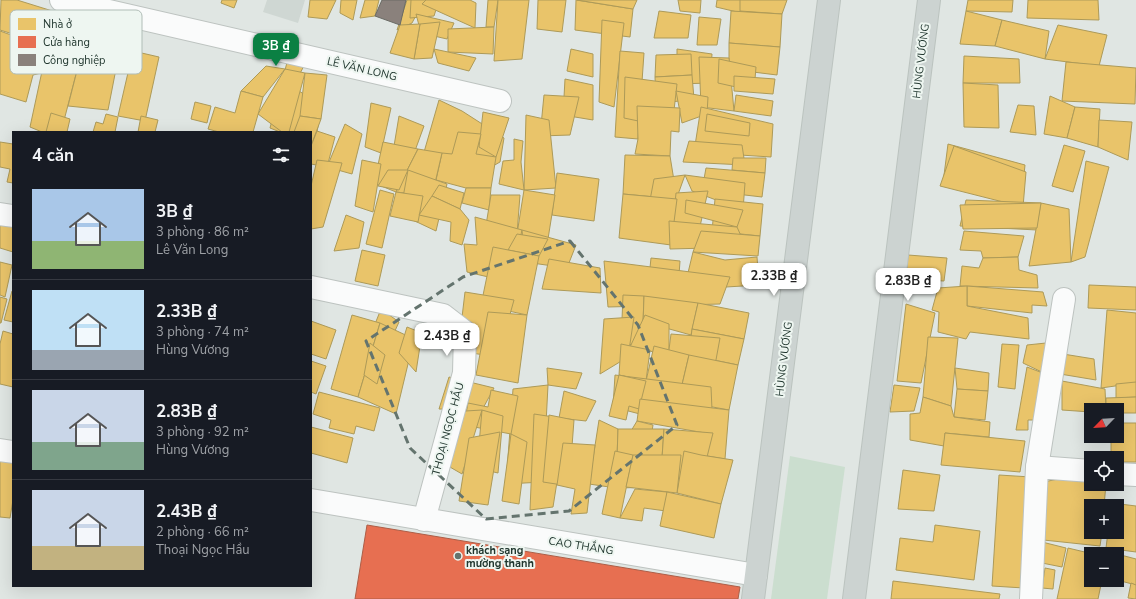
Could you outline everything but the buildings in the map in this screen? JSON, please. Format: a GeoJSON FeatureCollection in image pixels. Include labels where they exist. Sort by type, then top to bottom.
{"type":"FeatureCollection","features":[{"type":"Feature","properties":{"kind":"main road","name":"HÙNG VƯƠNG"},"geometry":{"type":"LineString","coordinates":[[753,599],[829,0]]}},
{"type":"Feature","properties":{"kind":"main road","name":"HÙNG VƯƠNG"},"geometry":{"type":"LineString","coordinates":[[854,599],[929,0]]}},
{"type":"Feature","properties":{"kind":"street","name":"LÊ VĂN LONG"},"geometry":{"type":"LineString","coordinates":[[61,0],[104,10]]}},
{"type":"Feature","properties":{"kind":"street","name":"LÊ VĂN LONG"},"geometry":{"type":"LineString","coordinates":[[142,19],[500,101]]}},
{"type":"Feature","properties":{"kind":"street"},"geometry":{"type":"LineString","coordinates":[[0,214],[12,216]]}},
{"type":"Feature","properties":{"kind":"street","name":"THOẠI NGỌC HẦU"},"geometry":{"type":"LineString","coordinates":[[312,287],[443,315],[464,332],[464,373],[424,520]]}},
{"type":"Feature","properties":{"kind":"street"},"geometry":{"type":"LineString","coordinates":[[1031,599],[1037,466],[1064,299]]}},
{"type":"Feature","properties":{"kind":"street"},"geometry":{"type":"LineString","coordinates":[[0,450],[12,452]]}},
{"type":"Feature","properties":{"kind":"street"},"geometry":{"type":"LineString","coordinates":[[1037,466],[1084,470]]}},
{"type":"Feature","properties":{"kind":"street"},"geometry":{"type":"LineString","coordinates":[[1124,474],[1136,475]]}},
{"type":"Feature","properties":{"kind":"street","name":"CAO THẮNG"},"geometry":{"type":"LineString","coordinates":[[312,500],[756,575]]}},
{"type":"Feature","properties":{"kind":"highlighted area"},"geometry":{"type":"Polygon","coordinates":[[[570,241],[638,325],[677,425],[569,511],[486,519],[410,448],[366,341],[463,277],[570,241]]]}},
{"type":"Feature","properties":{"kind":"shaded area"},"geometry":{"type":"Polygon","coordinates":[[[267,0],[305,0],[298,23],[263,12],[267,0]]]}},
{"type":"Feature","properties":{"kind":"green space"},"geometry":{"type":"Polygon","coordinates":[[[790,456],[845,467],[827,599],[771,599],[790,456]]]}},
{"type":"Feature","properties":{"kind":"place","name":"khách sạng mường thanh"},"geometry":{"type":"Point","coordinates":[458,556]}}]}
